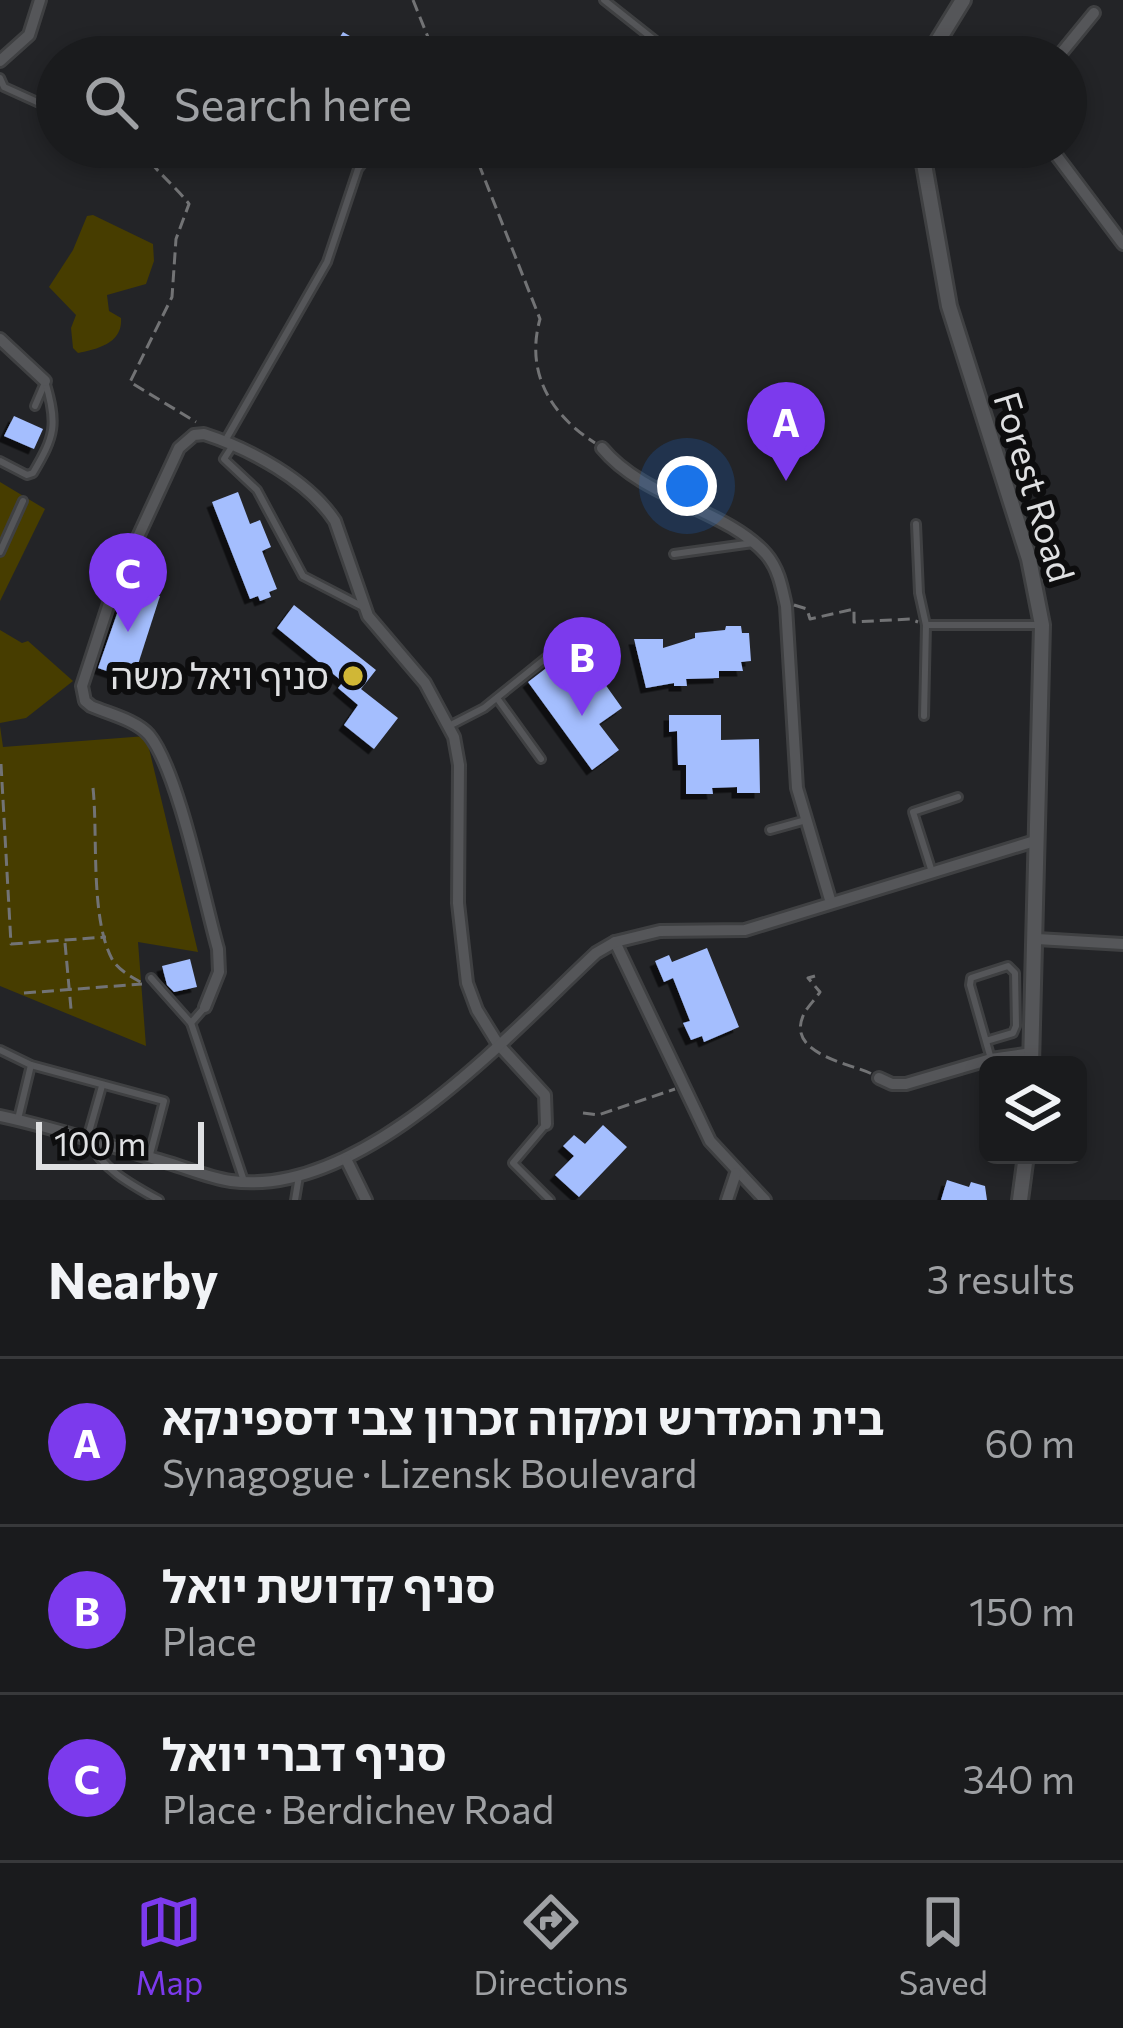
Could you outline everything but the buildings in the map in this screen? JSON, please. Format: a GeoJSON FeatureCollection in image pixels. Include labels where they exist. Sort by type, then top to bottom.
{"type":"FeatureCollection","features":[{"type":"Feature","properties":{"kind":"street"},"geometry":{"type":"LineString","coordinates":[[0,61],[29,35],[40,0]]}},
{"type":"Feature","properties":{"kind":"street"},"geometry":{"type":"LineString","coordinates":[[941,36],[963,0]]}},
{"type":"Feature","properties":{"kind":"street"},"geometry":{"type":"LineString","coordinates":[[1075,36],[1094,13]]}},
{"type":"Feature","properties":{"kind":"street","name":"Forest Road"},"geometry":{"type":"LineString","coordinates":[[925,168],[949,307],[1029,559],[1042,625],[1032,1056]]}},
{"type":"Feature","properties":{"kind":"street"},"geometry":{"type":"LineString","coordinates":[[1066,168],[1122,242]]}},
{"type":"Feature","properties":{"kind":"street"},"geometry":{"type":"LineString","coordinates":[[0,339],[45,381]]}},
{"type":"Feature","properties":{"kind":"street"},"geometry":{"type":"LineString","coordinates":[[205,1007],[219,972],[218,949],[167,767],[149,735],[91,706],[82,686],[113,591],[172,463],[188,440],[204,434],[273,467],[327,508],[363,607],[425,683],[449,725],[459,764],[456,855],[466,983],[498,1044],[544,1094],[546,1124]]}},
{"type":"Feature","properties":{"kind":"street"},"geometry":{"type":"LineString","coordinates":[[602,448],[656,489],[753,543],[781,580],[792,748],[806,820],[831,903]]}},
{"type":"Feature","properties":{"kind":"street"},"geometry":{"type":"LineString","coordinates":[[0,1115],[244,1181],[299,1177],[346,1159],[402,1124],[596,953],[615,942],[659,931],[745,930],[1038,840]]}},
{"type":"Feature","properties":{"kind":"street"},"geometry":{"type":"LineString","coordinates":[[1036,939],[1123,944]]}},
{"type":"Feature","properties":{"kind":"street"},"geometry":{"type":"LineString","coordinates":[[615,942],[710,1141],[765,1200]]}},
{"type":"Feature","properties":{"kind":"street"},"geometry":{"type":"LineString","coordinates":[[879,1078],[906,1084],[979,1062]]}},
{"type":"Feature","properties":{"kind":"street"},"geometry":{"type":"LineString","coordinates":[[346,1159],[366,1200]]}},
{"type":"Feature","properties":{"kind":"street"},"geometry":{"type":"LineString","coordinates":[[1020,1200],[1025,1164]]}},
{"type":"Feature","properties":{"kind":"street"},"geometry":{"type":"LineString","coordinates":[[727,1200],[736,1173]]}},
{"type":"Feature","properties":{"kind":"lane"},"geometry":{"type":"LineString","coordinates":[[604,0],[649,36]]}},
{"type":"Feature","properties":{"kind":"lane"},"geometry":{"type":"LineString","coordinates":[[0,78],[4,87],[36,101]]}},
{"type":"Feature","properties":{"kind":"lane"},"geometry":{"type":"LineString","coordinates":[[359,168],[327,262],[224,460],[257,490],[296,569],[363,607]]}},
{"type":"Feature","properties":{"kind":"lane"},"geometry":{"type":"LineString","coordinates":[[35,406],[45,381]]}},
{"type":"Feature","properties":{"kind":"lane"},"geometry":{"type":"LineString","coordinates":[[0,461],[27,475],[34,473],[53,436],[45,381]]}},
{"type":"Feature","properties":{"kind":"lane"},"geometry":{"type":"LineString","coordinates":[[0,552],[23,501]]}},
{"type":"Feature","properties":{"kind":"lane"},"geometry":{"type":"LineString","coordinates":[[916,524],[919,593],[926,625],[924,716]]}},
{"type":"Feature","properties":{"kind":"lane"},"geometry":{"type":"LineString","coordinates":[[674,554],[753,543]]}},
{"type":"Feature","properties":{"kind":"lane"},"geometry":{"type":"LineString","coordinates":[[926,625],[1042,625]]}},
{"type":"Feature","properties":{"kind":"lane"},"geometry":{"type":"LineString","coordinates":[[449,725],[497,698],[551,654],[563,654],[578,673]]}},
{"type":"Feature","properties":{"kind":"lane"},"geometry":{"type":"LineString","coordinates":[[497,698],[541,760]]}},
{"type":"Feature","properties":{"kind":"lane"},"geometry":{"type":"LineString","coordinates":[[932,872],[913,812],[958,797]]}},
{"type":"Feature","properties":{"kind":"lane"},"geometry":{"type":"LineString","coordinates":[[770,830],[806,820]]}},
{"type":"Feature","properties":{"kind":"lane"},"geometry":{"type":"LineString","coordinates":[[986,1042],[1013,1033],[1016,1026],[1015,973],[1008,966],[971,978],[986,1042],[990,1056]]}},
{"type":"Feature","properties":{"kind":"lane"},"geometry":{"type":"LineString","coordinates":[[1015,973],[1036,973]]}},
{"type":"Feature","properties":{"kind":"lane"},"geometry":{"type":"LineString","coordinates":[[151,978],[191,1023],[244,1181]]}},
{"type":"Feature","properties":{"kind":"lane"},"geometry":{"type":"LineString","coordinates":[[191,1023],[205,1007]]}},
{"type":"Feature","properties":{"kind":"lane"},"geometry":{"type":"LineString","coordinates":[[0,1050],[31,1065],[164,1101],[149,1158]]}},
{"type":"Feature","properties":{"kind":"lane"},"geometry":{"type":"LineString","coordinates":[[17,1120],[31,1065]]}},
{"type":"Feature","properties":{"kind":"lane"},"geometry":{"type":"LineString","coordinates":[[102,1084],[87,1139],[96,1157],[119,1178],[159,1200]]}},
{"type":"Feature","properties":{"kind":"lane"},"geometry":{"type":"LineString","coordinates":[[546,1124],[513,1163],[550,1200]]}},
{"type":"Feature","properties":{"kind":"lane"},"geometry":{"type":"LineString","coordinates":[[295,1200],[299,1177]]}},
{"type":"Feature","properties":{"kind":"path"},"geometry":{"type":"LineString","coordinates":[[413,0],[428,36]]}},
{"type":"Feature","properties":{"kind":"path"},"geometry":{"type":"LineString","coordinates":[[154,168],[190,203],[176,239],[172,297],[130,382],[197,423],[204,434]]}},
{"type":"Feature","properties":{"kind":"path"},"geometry":{"type":"LineString","coordinates":[[480,168],[540,320],[534,347],[540,381],[558,412],[602,448]]}},
{"type":"Feature","properties":{"kind":"path"},"geometry":{"type":"LineString","coordinates":[[786,606],[798,604],[808,609],[810,619],[854,609],[854,622],[910,619],[926,625]]}},
{"type":"Feature","properties":{"kind":"path"},"geometry":{"type":"LineString","coordinates":[[1,764],[11,944],[106,937]]}},
{"type":"Feature","properties":{"kind":"path"},"geometry":{"type":"LineString","coordinates":[[25,993],[143,984],[113,961],[106,937],[93,788]]}},
{"type":"Feature","properties":{"kind":"path"},"geometry":{"type":"LineString","coordinates":[[64,941],[71,1009]]}},
{"type":"Feature","properties":{"kind":"path"},"geometry":{"type":"LineString","coordinates":[[815,976],[808,978],[820,992],[800,1024],[806,1043],[818,1054],[879,1078]]}},
{"type":"Feature","properties":{"kind":"path"},"geometry":{"type":"LineString","coordinates":[[583,1113],[598,1115],[682,1087]]}},
{"type":"Feature","properties":{"kind":"shaded area"},"geometry":{"type":"Polygon","coordinates":[[[87,216],[153,244],[154,261],[146,284],[107,295],[109,311],[121,318],[114,339],[78,353],[71,328],[76,315],[49,287],[73,250],[87,216]]]}},
{"type":"Feature","properties":{"kind":"shaded area"},"geometry":{"type":"Polygon","coordinates":[[[0,482],[45,509],[0,601],[0,482]]]}},
{"type":"Feature","properties":{"kind":"shaded area"},"geometry":{"type":"Polygon","coordinates":[[[0,630],[22,643],[28,641],[73,681],[26,718],[0,723],[0,630]]]}},
{"type":"Feature","properties":{"kind":"shaded area"},"geometry":{"type":"Polygon","coordinates":[[[0,726],[3,747],[146,736],[198,952],[138,942],[146,1046],[0,986],[0,726]]]}},
{"type":"Feature","properties":{"kind":"place","name":"בית המדרש ומקוה זכרון צבי דספינקא"},"geometry":{"type":"Point","coordinates":[786,481]}},
{"type":"Feature","properties":{"kind":"place","name":"סניף דברי יואל"},"geometry":{"type":"Point","coordinates":[128,632]}},
{"type":"Feature","properties":{"kind":"place","name":"סניף ויאל משה"},"geometry":{"type":"Point","coordinates":[353,676]}},
{"type":"Feature","properties":{"kind":"place","name":"סניף קדושת יואל"},"geometry":{"type":"Point","coordinates":[582,716]}}]}
